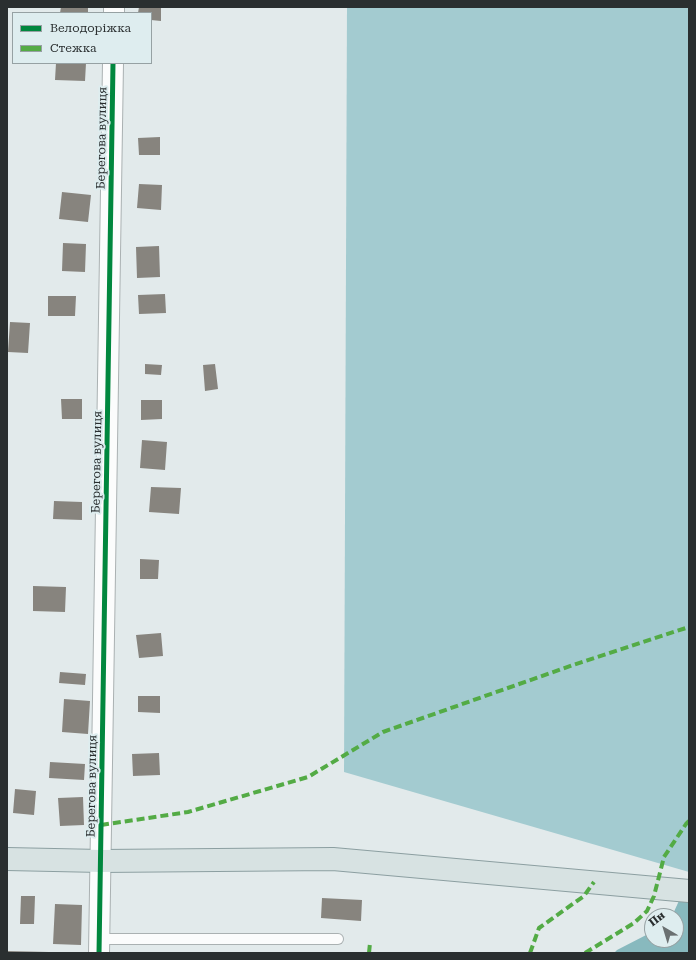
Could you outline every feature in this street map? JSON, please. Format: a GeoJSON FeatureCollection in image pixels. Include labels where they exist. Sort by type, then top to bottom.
{"type":"FeatureCollection","features":[{"type":"Feature","properties":{"kind":"main road"},"geometry":{"type":"LineString","coordinates":[[7,859],[333,859],[689,891]]}},
{"type":"Feature","properties":{"kind":"street","name":"Берегова вулиця"},"geometry":{"type":"LineString","coordinates":[[99,946],[113,64]]}},
{"type":"Feature","properties":{"kind":"lane"},"geometry":{"type":"LineString","coordinates":[[99,946],[338,940]]}},
{"type":"Feature","properties":{"kind":"shaded area"},"geometry":{"type":"Polygon","coordinates":[[[347,7],[689,7],[689,872],[344,772],[347,7]]]}},
{"type":"Feature","properties":{"kind":"shaded area"},"geometry":{"type":"Polygon","coordinates":[[[689,879],[689,953],[614,953],[644,936],[644,948],[684,948],[684,908],[676,908],[689,879]]]}},
{"type":"Feature","properties":{"kind":"building"},"geometry":{"type":"Polygon","coordinates":[[[61,7],[88,7],[88,12],[60,12],[61,7]]]}},
{"type":"Feature","properties":{"kind":"building"},"geometry":{"type":"Polygon","coordinates":[[[139,7],[161,7],[161,21],[152,20],[152,12],[138,12],[139,7]]]}},
{"type":"Feature","properties":{"kind":"building"},"geometry":{"type":"Polygon","coordinates":[[[56,64],[86,64],[85,81],[55,80],[56,64]]]}},
{"type":"Feature","properties":{"kind":"building"},"geometry":{"type":"Polygon","coordinates":[[[160,137],[160,155],[139,155],[138,138],[160,137]]]}},
{"type":"Feature","properties":{"kind":"building"},"geometry":{"type":"Polygon","coordinates":[[[139,184],[162,185],[161,210],[137,208],[139,184]]]}},
{"type":"Feature","properties":{"kind":"building"},"geometry":{"type":"Polygon","coordinates":[[[62,192],[91,195],[88,222],[59,219],[62,192]]]}},
{"type":"Feature","properties":{"kind":"building"},"geometry":{"type":"Polygon","coordinates":[[[63,243],[86,244],[85,272],[62,271],[63,243]]]}},
{"type":"Feature","properties":{"kind":"building"},"geometry":{"type":"Polygon","coordinates":[[[159,246],[160,277],[137,278],[136,247],[159,246]]]}},
{"type":"Feature","properties":{"kind":"building"},"geometry":{"type":"Polygon","coordinates":[[[165,294],[166,313],[139,314],[138,295],[165,294]]]}},
{"type":"Feature","properties":{"kind":"building"},"geometry":{"type":"Polygon","coordinates":[[[48,296],[76,296],[75,316],[48,316],[48,296]]]}},
{"type":"Feature","properties":{"kind":"building"},"geometry":{"type":"Polygon","coordinates":[[[10,322],[30,323],[28,353],[8,352],[10,322]]]}},
{"type":"Feature","properties":{"kind":"building"},"geometry":{"type":"Polygon","coordinates":[[[145,364],[162,365],[161,375],[145,374],[145,364]]]}},
{"type":"Feature","properties":{"kind":"building"},"geometry":{"type":"Polygon","coordinates":[[[215,364],[218,389],[205,391],[203,365],[215,364]]]}},
{"type":"Feature","properties":{"kind":"building"},"geometry":{"type":"Polygon","coordinates":[[[61,399],[82,399],[82,419],[62,419],[61,399]]]}},
{"type":"Feature","properties":{"kind":"building"},"geometry":{"type":"Polygon","coordinates":[[[141,400],[162,400],[162,419],[141,420],[141,400]]]}},
{"type":"Feature","properties":{"kind":"building"},"geometry":{"type":"Polygon","coordinates":[[[142,440],[167,442],[165,470],[140,468],[142,440]]]}},
{"type":"Feature","properties":{"kind":"building"},"geometry":{"type":"Polygon","coordinates":[[[151,487],[181,488],[179,514],[149,512],[151,487]]]}},
{"type":"Feature","properties":{"kind":"building"},"geometry":{"type":"Polygon","coordinates":[[[54,501],[82,502],[82,520],[53,519],[54,501]]]}},
{"type":"Feature","properties":{"kind":"building"},"geometry":{"type":"Polygon","coordinates":[[[140,559],[159,560],[158,579],[140,579],[140,559]]]}},
{"type":"Feature","properties":{"kind":"building"},"geometry":{"type":"Polygon","coordinates":[[[33,586],[66,587],[65,612],[33,611],[33,586]]]}},
{"type":"Feature","properties":{"kind":"building"},"geometry":{"type":"Polygon","coordinates":[[[161,633],[163,656],[139,658],[136,635],[161,633]]]}},
{"type":"Feature","properties":{"kind":"building"},"geometry":{"type":"Polygon","coordinates":[[[60,672],[86,674],[85,685],[59,683],[60,672]]]}},
{"type":"Feature","properties":{"kind":"building"},"geometry":{"type":"Polygon","coordinates":[[[138,696],[160,696],[160,713],[138,712],[138,696]]]}},
{"type":"Feature","properties":{"kind":"building"},"geometry":{"type":"Polygon","coordinates":[[[64,699],[90,701],[88,734],[62,732],[64,699]]]}},
{"type":"Feature","properties":{"kind":"building"},"geometry":{"type":"Polygon","coordinates":[[[159,753],[160,775],[133,776],[132,754],[159,753]]]}},
{"type":"Feature","properties":{"kind":"building"},"geometry":{"type":"Polygon","coordinates":[[[50,762],[85,764],[84,780],[49,778],[50,762]]]}},
{"type":"Feature","properties":{"kind":"building"},"geometry":{"type":"Polygon","coordinates":[[[15,789],[36,791],[34,815],[13,813],[15,789]]]}},
{"type":"Feature","properties":{"kind":"building"},"geometry":{"type":"Polygon","coordinates":[[[83,797],[84,825],[60,826],[58,798],[83,797]]]}},
{"type":"Feature","properties":{"kind":"building"},"geometry":{"type":"Polygon","coordinates":[[[21,896],[35,896],[34,924],[20,924],[21,896]]]}},
{"type":"Feature","properties":{"kind":"building"},"geometry":{"type":"Polygon","coordinates":[[[322,898],[362,900],[361,921],[321,918],[322,898]]]}},
{"type":"Feature","properties":{"kind":"building"},"geometry":{"type":"Polygon","coordinates":[[[55,904],[82,905],[81,945],[53,944],[55,904]]]}},
{"type":"Feature","properties":{"kind":"building"},"geometry":{"type":"Polygon","coordinates":[[[8,951],[49,952],[49,953],[8,953],[8,951]]]}},
{"type":"Feature","properties":{"kind":"marked path"},"geometry":{"type":"LineString","coordinates":[[101,825],[188,812],[308,777],[383,732],[573,665],[689,627]]}},
{"type":"Feature","properties":{"kind":"marked path"},"geometry":{"type":"LineString","coordinates":[[585,953],[634,923],[647,911],[654,896],[664,857],[689,821]]}},
{"type":"Feature","properties":{"kind":"marked path"},"geometry":{"type":"LineString","coordinates":[[530,953],[539,928],[584,896],[594,882]]}},
{"type":"Feature","properties":{"kind":"marked path"},"geometry":{"type":"LineString","coordinates":[[369,953],[370,943]]}},
{"type":"Feature","properties":{"kind":"cycle path"},"geometry":{"type":"LineString","coordinates":[[99,953],[113,64]]}}]}
